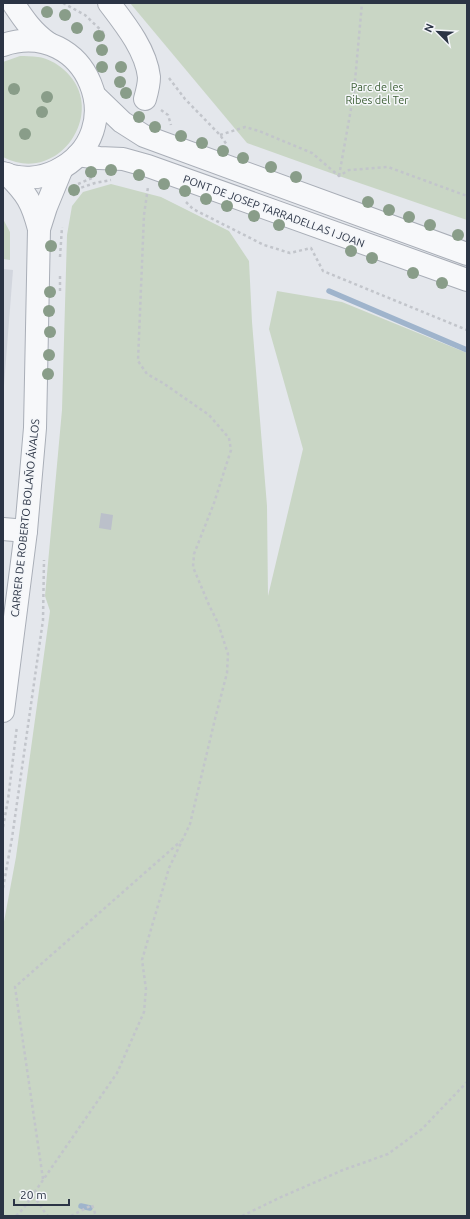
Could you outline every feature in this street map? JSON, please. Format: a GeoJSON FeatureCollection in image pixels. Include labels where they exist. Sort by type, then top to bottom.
{"type":"FeatureCollection","features":[{"type":"Feature","properties":{"kind":"street"},"geometry":{"type":"LineString","coordinates":[[13,3],[28,25],[38,36],[75,59],[88,76],[95,96],[122,122],[144,136],[467,254]]}},
{"type":"Feature","properties":{"kind":"street"},"geometry":{"type":"LineString","coordinates":[[110,3],[134,36],[146,63],[149,78],[146,99]]}},
{"type":"Feature","properties":{"kind":"street"},"geometry":{"type":"LineString","coordinates":[[3,45],[14,41],[26,40],[48,43]]}},
{"type":"Feature","properties":{"kind":"street","name":"CARRER DE ROBERTO BOLAÑO ÁVALOS"},"geometry":{"type":"LineString","coordinates":[[39,229],[46,207],[70,161],[88,142],[96,112],[95,96]]}},
{"type":"Feature","properties":{"kind":"street","name":"PONT DE JOSEP TARRADELLAS I JOAN"},"geometry":{"type":"LineString","coordinates":[[70,161],[99,158],[123,159],[148,166],[467,280]]}},
{"type":"Feature","properties":{"kind":"street"},"geometry":{"type":"LineString","coordinates":[[5,174],[18,177],[35,177],[52,173],[70,161]]}},
{"type":"Feature","properties":{"kind":"street","name":"CARRER DE ROBERTO BOLAÑO ÁVALOS"},"geometry":{"type":"LineString","coordinates":[[3,711],[26,531],[35,428],[39,229],[35,213],[28,198],[23,190],[5,174]]}},
{"type":"Feature","properties":{"kind":"street"},"geometry":{"type":"LineString","coordinates":[[3,529],[26,531]]}},
{"type":"Feature","properties":{"kind":"path"},"geometry":{"type":"LineString","coordinates":[[338,176],[354,92],[362,3]]}},
{"type":"Feature","properties":{"kind":"path"},"geometry":{"type":"LineString","coordinates":[[146,63],[164,70],[186,99],[220,135],[228,146]]}},
{"type":"Feature","properties":{"kind":"path"},"geometry":{"type":"LineString","coordinates":[[220,135],[244,127],[260,131],[312,153],[338,176]]}},
{"type":"Feature","properties":{"kind":"path"},"geometry":{"type":"LineString","coordinates":[[338,176],[349,170],[388,167],[467,196]]}},
{"type":"Feature","properties":{"kind":"path"},"geometry":{"type":"LineString","coordinates":[[71,199],[80,188],[95,183],[116,179]]}},
{"type":"Feature","properties":{"kind":"path"},"geometry":{"type":"LineString","coordinates":[[16,1216],[23,1209],[117,1073],[144,1012],[146,989],[142,960],[169,868],[190,824],[227,673],[228,654],[218,623],[193,567],[194,554],[214,503],[231,450],[229,438],[209,415],[163,383],[147,374],[138,361],[144,215],[148,182]]}},
{"type":"Feature","properties":{"kind":"path"},"geometry":{"type":"LineString","coordinates":[[185,200],[193,210],[264,245],[290,253],[311,248],[323,271],[467,330]]}},
{"type":"Feature","properties":{"kind":"path"},"geometry":{"type":"LineString","coordinates":[[60,259],[62,224]]}},
{"type":"Feature","properties":{"kind":"path"},"geometry":{"type":"LineString","coordinates":[[60,274],[60,297]]}},
{"type":"Feature","properties":{"kind":"path"},"geometry":{"type":"LineString","coordinates":[[3,888],[13,831],[43,620],[45,556]]}},
{"type":"Feature","properties":{"kind":"path"},"geometry":{"type":"LineString","coordinates":[[43,1180],[15,987],[183,839]]}},
{"type":"Feature","properties":{"kind":"path"},"geometry":{"type":"LineString","coordinates":[[242,1216],[343,1170],[388,1154],[422,1129],[467,1082]]}},
{"type":"Feature","properties":{"kind":"path"},"geometry":{"type":"LineString","coordinates":[[32,1196],[40,1201],[43,1212],[48,1216]]}},
{"type":"Feature","properties":{"kind":"path"},"geometry":{"type":"LineString","coordinates":[[71,1216],[92,1205],[96,1216]]}},
{"type":"Feature","properties":{"kind":"shaded area"},"geometry":{"type":"Polygon","coordinates":[[[3,269],[13,270],[3,398],[3,269]]]}},
{"type":"Feature","properties":{"kind":"green space","name":"Parc de les Ribes del Ter"},"geometry":{"type":"Polygon","coordinates":[[[130,3],[467,3],[467,220],[247,143],[130,3]]]}},
{"type":"Feature","properties":{"kind":"green space"},"geometry":{"type":"Polygon","coordinates":[[[20,56],[45,58],[63,69],[76,85],[82,104],[80,122],[72,139],[59,153],[43,162],[24,163],[3,157],[3,62],[20,56]]]}},
{"type":"Feature","properties":{"kind":"green space"},"geometry":{"type":"Polygon","coordinates":[[[111,184],[161,197],[229,231],[249,261],[252,322],[267,506],[268,596],[303,449],[269,329],[277,291],[342,302],[467,353],[467,1216],[3,1216],[3,927],[16,857],[50,611],[45,596],[62,410],[67,235],[72,206],[83,192],[111,184]]]}},
{"type":"Feature","properties":{"kind":"green space"},"geometry":{"type":"Polygon","coordinates":[[[3,219],[10,232],[10,260],[3,259],[3,219]]]}},
{"type":"Feature","properties":{"kind":"building"},"geometry":{"type":"Polygon","coordinates":[[[101,513],[113,515],[111,530],[99,528],[101,513]]]}},
{"type":"Feature","properties":{"kind":"waterway"},"geometry":{"type":"LineString","coordinates":[[329,291],[467,350]]}},
{"type":"Feature","properties":{"kind":"waterway"},"geometry":{"type":"LineString","coordinates":[[81,1206],[90,1208]]}}]}
